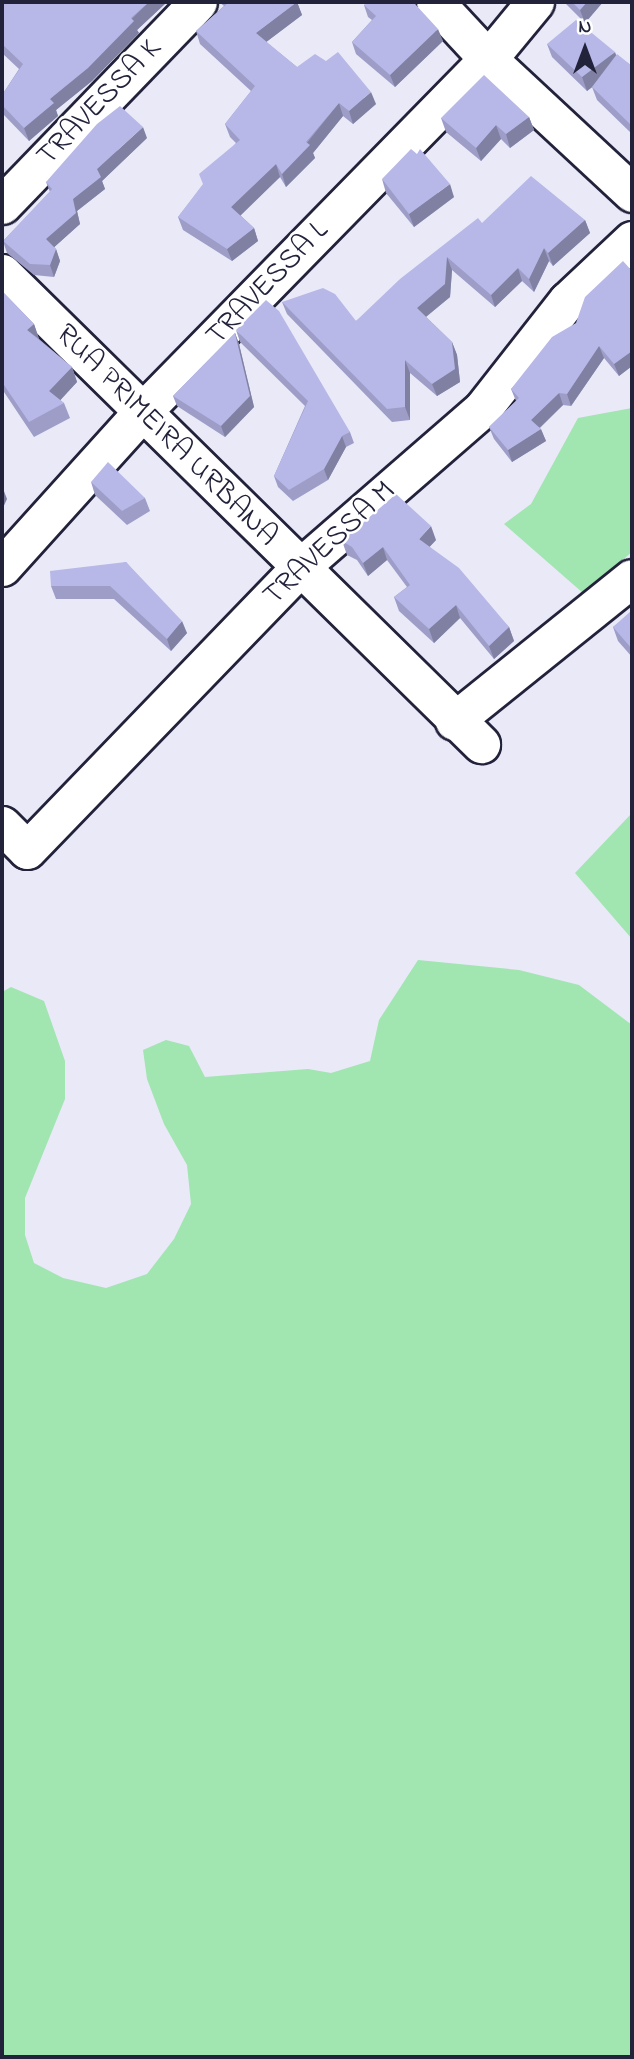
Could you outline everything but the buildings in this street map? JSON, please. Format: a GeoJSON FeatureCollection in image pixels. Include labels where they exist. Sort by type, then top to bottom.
{"type":"FeatureCollection","features":[{"type":"Feature","properties":{"kind":"street","name":"TRAVESSA K"},"geometry":{"type":"LineString","coordinates":[[2,205],[198,2]]}},
{"type":"Feature","properties":{"kind":"street"},"geometry":{"type":"LineString","coordinates":[[435,2],[488,59],[632,193]]}},
{"type":"Feature","properties":{"kind":"street","name":"TRAVESSA L"},"geometry":{"type":"LineString","coordinates":[[2,567],[144,410],[488,59],[535,2]]}},
{"type":"Feature","properties":{"kind":"street","name":"TRAVESSA M"},"geometry":{"type":"LineString","coordinates":[[2,825],[27,850],[298,569],[483,408],[567,301],[632,240]]}},
{"type":"Feature","properties":{"kind":"street","name":"RUA PRIMEIRA URBANA"},"geometry":{"type":"LineString","coordinates":[[2,273],[144,410],[298,569],[481,744]]}},
{"type":"Feature","properties":{"kind":"street"},"geometry":{"type":"LineString","coordinates":[[454,720],[632,578]]}},
{"type":"Feature","properties":{"kind":"green space"},"geometry":{"type":"Polygon","coordinates":[[[632,408],[632,552],[583,593],[504,524],[531,504],[578,418],[632,408]]]}},
{"type":"Feature","properties":{"kind":"green space"},"geometry":{"type":"Polygon","coordinates":[[[632,813],[632,939],[575,873],[632,813]]]}},
{"type":"Feature","properties":{"kind":"green space"},"geometry":{"type":"Polygon","coordinates":[[[418,960],[519,970],[579,985],[632,1025],[632,2057],[2,2057],[2,992],[11,987],[44,1001],[65,1061],[65,1099],[25,1198],[25,1235],[34,1263],[63,1278],[106,1288],[147,1274],[174,1239],[191,1204],[187,1165],[164,1124],[147,1079],[143,1050],[166,1040],[189,1046],[205,1077],[308,1069],[331,1073],[370,1061],[379,1020],[418,960]]]}}]}
